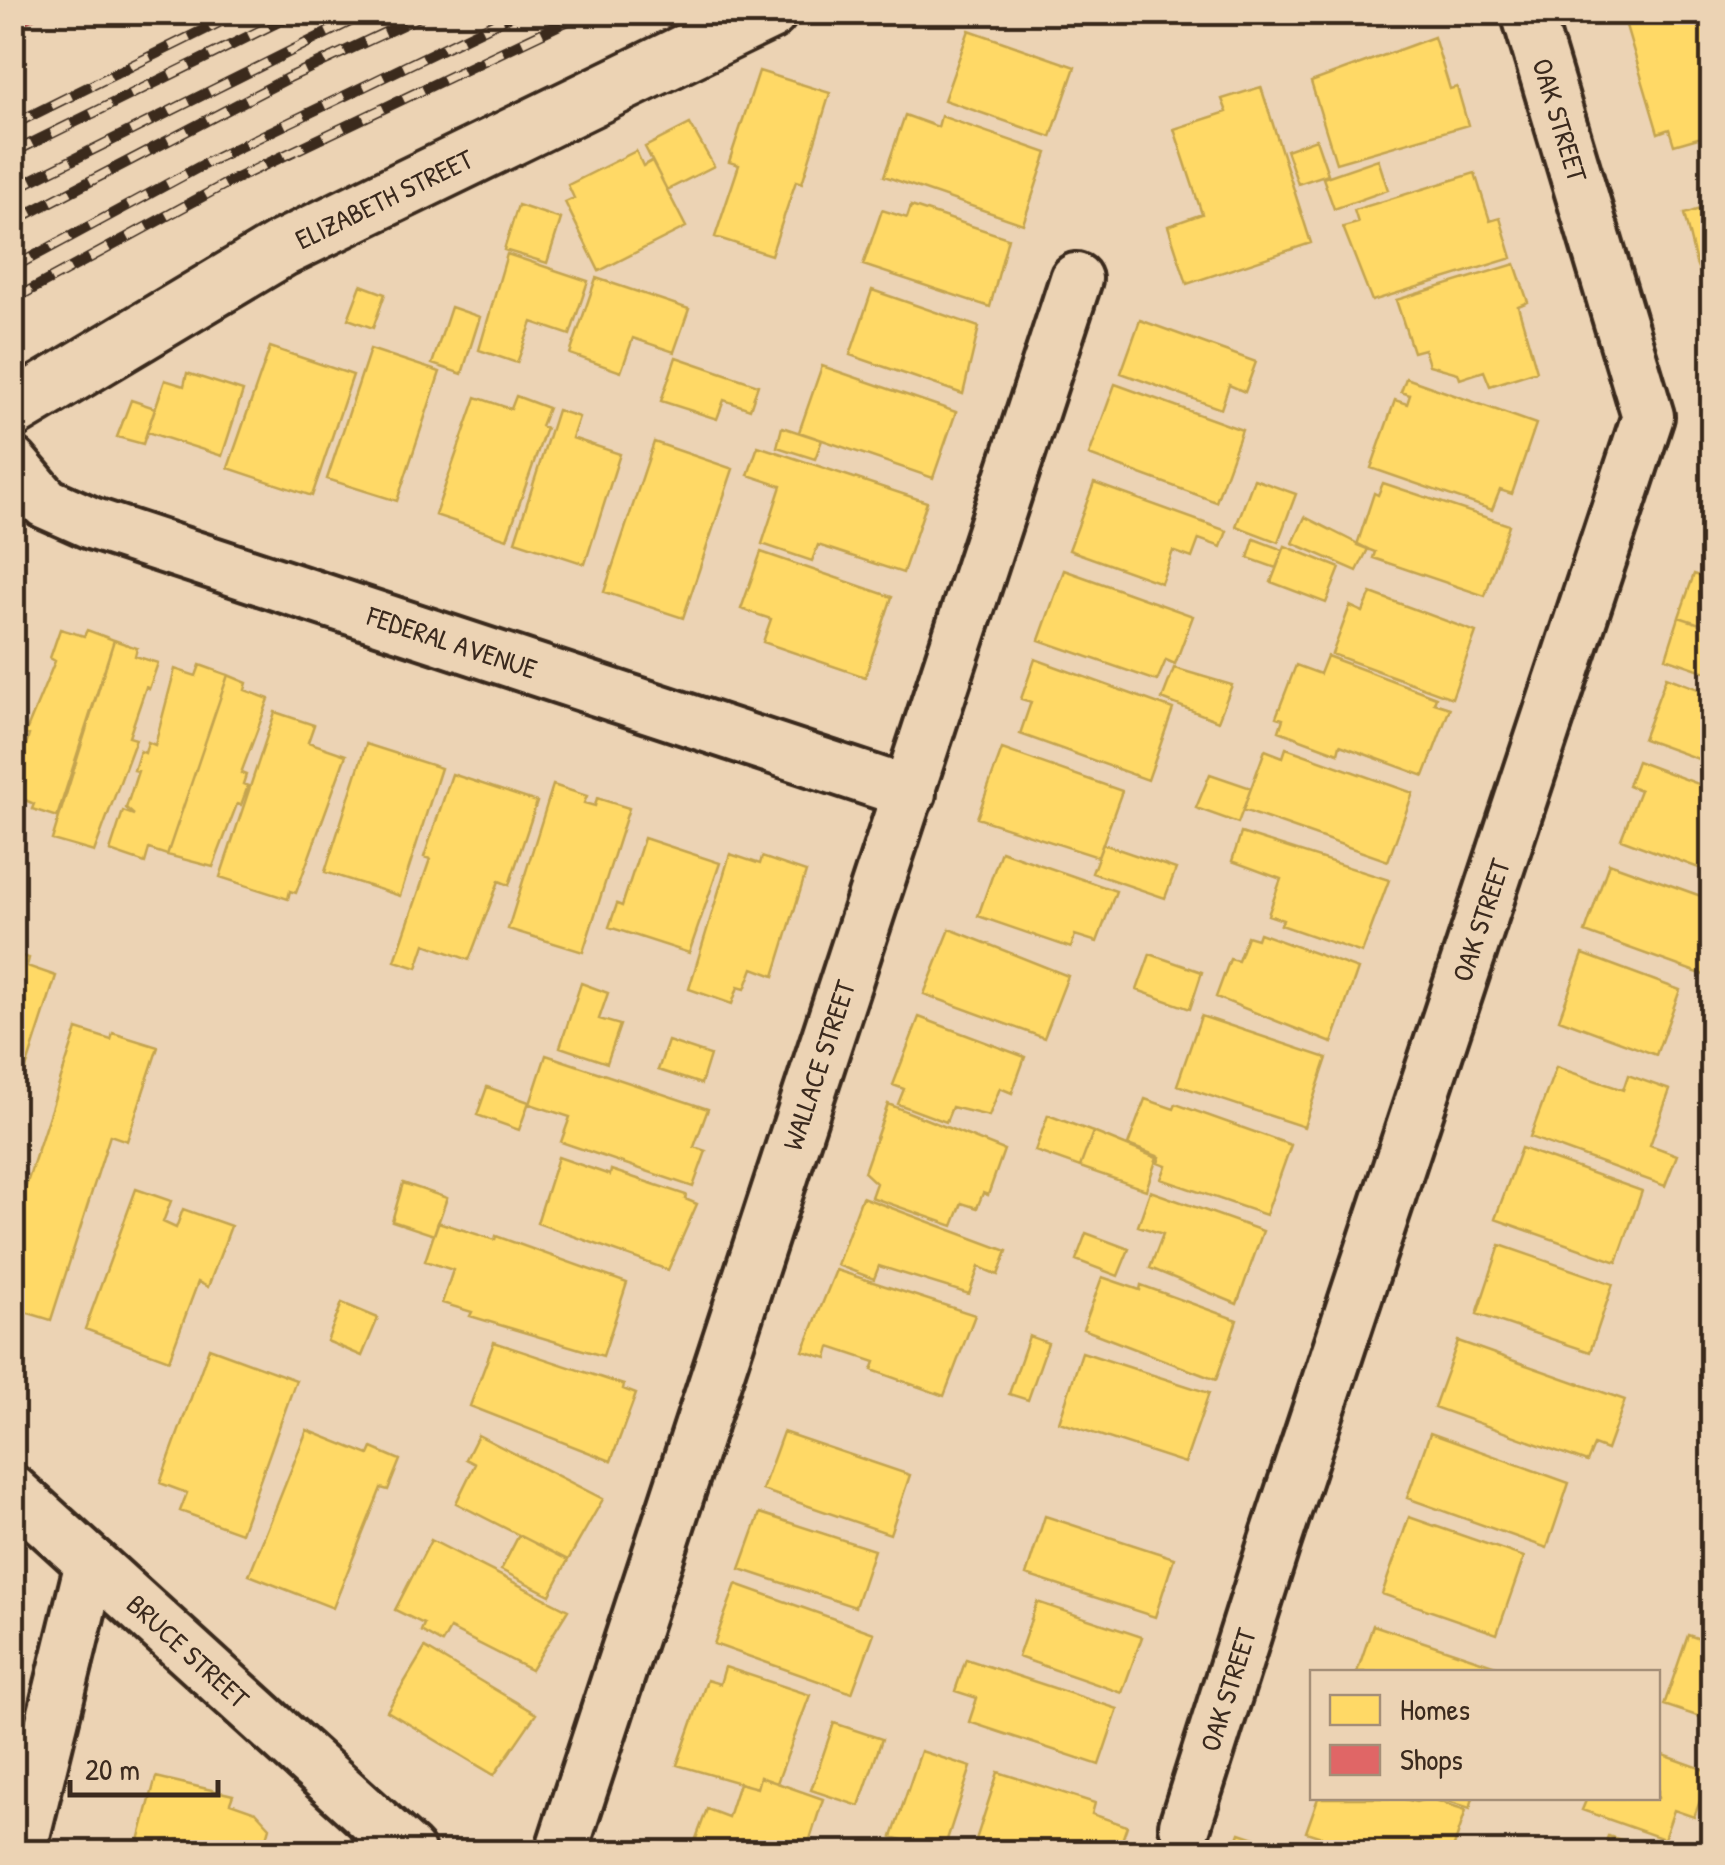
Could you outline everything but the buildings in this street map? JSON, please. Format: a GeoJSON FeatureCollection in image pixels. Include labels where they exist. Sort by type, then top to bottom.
{"type":"FeatureCollection","features":[{"type":"Feature","properties":{"kind":"main road","name":"ELIZABETH STREET"},"geometry":{"type":"LineString","coordinates":[[12,410],[283,248],[769,12]]}},
{"type":"Feature","properties":{"kind":"street","name":"OAK STREET"},"geometry":{"type":"LineString","coordinates":[[1185,1825],[1648,416],[1527,12]]}},
{"type":"Feature","properties":{"kind":"street","name":"WALLACE STREET"},"geometry":{"type":"LineString","coordinates":[[561,1852],[1076,279]]}},
{"type":"Feature","properties":{"kind":"street","name":"FEDERAL AVENUE"},"geometry":{"type":"LineString","coordinates":[[12,463],[46,503],[91,523],[910,793]]}},
{"type":"Feature","properties":{"kind":"street","name":"BRUCE STREET"},"geometry":{"type":"LineString","coordinates":[[12,1490],[409,1852]]}},
{"type":"Feature","properties":{"kind":"street"},"geometry":{"type":"LineString","coordinates":[[20,1852],[91,1563]]}},
{"type":"Feature","properties":{"kind":"railway"},"geometry":{"type":"LineString","coordinates":[[12,125],[240,12]]}},
{"type":"Feature","properties":{"kind":"railway"},"geometry":{"type":"LineString","coordinates":[[12,153],[298,12]]}},
{"type":"Feature","properties":{"kind":"railway"},"geometry":{"type":"LineString","coordinates":[[12,190],[369,12]]}},
{"type":"Feature","properties":{"kind":"railway"},"geometry":{"type":"LineString","coordinates":[[12,222],[288,78],[429,12]]}},
{"type":"Feature","properties":{"kind":"railway"},"geometry":{"type":"LineString","coordinates":[[12,268],[212,160],[518,12]]}},
{"type":"Feature","properties":{"kind":"railway"},"geometry":{"type":"LineString","coordinates":[[12,300],[231,181],[586,12]]}}]}
